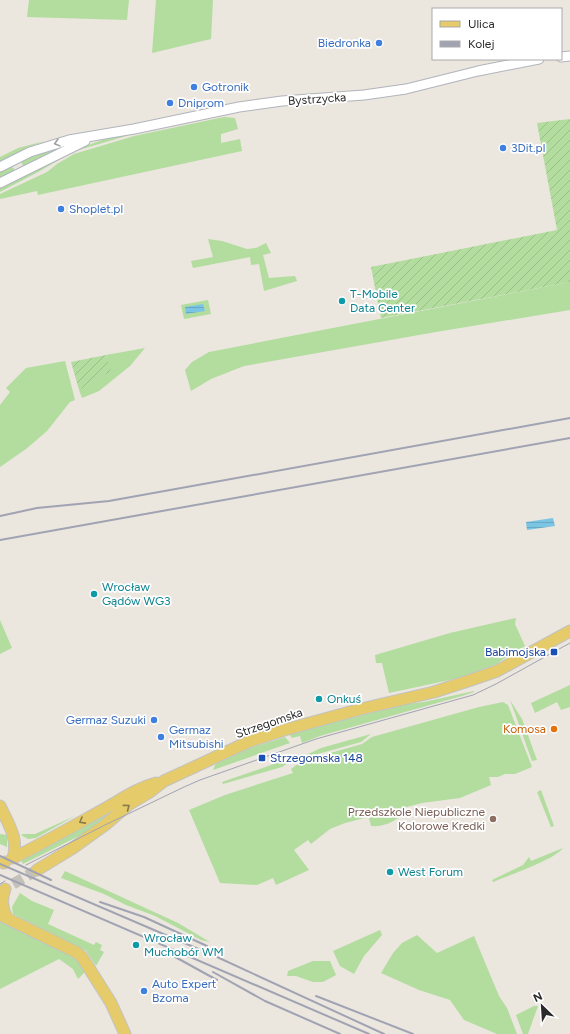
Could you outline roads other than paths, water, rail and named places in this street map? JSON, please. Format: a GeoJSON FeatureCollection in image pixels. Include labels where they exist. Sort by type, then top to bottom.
{"type":"FeatureCollection","features":[{"type":"Feature","properties":{"kind":"main road","name":"Strzegomska"},"geometry":{"type":"LineString","coordinates":[[14,835],[15,846],[7,861],[146,786],[164,781],[248,742],[361,709],[434,692],[497,671],[570,631]]}},
{"type":"Feature","properties":{"kind":"main road","name":"Strzegomska"},"geometry":{"type":"LineString","coordinates":[[37,870],[73,848],[105,825],[128,805],[150,792],[164,781]]}},
{"type":"Feature","properties":{"kind":"main road"},"geometry":{"type":"LineString","coordinates":[[0,806],[14,835],[26,844],[37,846]]}},
{"type":"Feature","properties":{"kind":"main road"},"geometry":{"type":"LineString","coordinates":[[6,888],[2,897],[4,917],[76,952],[82,957],[111,1003],[125,1034]]}},
{"type":"Feature","properties":{"kind":"street","name":"Bystrzycka"},"geometry":{"type":"LineString","coordinates":[[0,167],[30,152],[69,140],[246,106],[282,101],[364,95],[406,89],[478,71],[534,60]]}},
{"type":"Feature","properties":{"kind":"street","name":"Bystrzycka"},"geometry":{"type":"LineString","coordinates":[[0,183],[95,136]]}},
{"type":"Feature","properties":{"kind":"street"},"geometry":{"type":"LineString","coordinates":[[9,163],[14,163],[18,166],[18,171],[14,175]]}},
{"type":"Feature","properties":{"kind":"water"},"geometry":{"type":"Polygon","coordinates":[[[203,304],[205,311],[186,314],[185,307],[203,304]]]}},
{"type":"Feature","properties":{"kind":"water"},"geometry":{"type":"Polygon","coordinates":[[[553,518],[555,526],[527,530],[526,522],[553,518]]]}},
{"type":"Feature","properties":{"kind":"tunnel"},"geometry":{"type":"LineString","coordinates":[[13,884],[37,870]]}},
{"type":"Feature","properties":{"kind":"tram line"},"geometry":{"type":"LineString","coordinates":[[26,865],[105,825],[200,780],[316,739],[473,695],[570,643]]}},
{"type":"Feature","properties":{"kind":"tram line"},"geometry":{"type":"LineString","coordinates":[[0,884],[5,881]]}},
{"type":"Feature","properties":{"kind":"railway"},"geometry":{"type":"LineString","coordinates":[[0,516],[37,508],[109,501],[570,418]]}},
{"type":"Feature","properties":{"kind":"railway"},"geometry":{"type":"LineString","coordinates":[[0,540],[570,438]]}},
{"type":"Feature","properties":{"kind":"railway"},"geometry":{"type":"LineString","coordinates":[[0,856],[51,880]]}},
{"type":"Feature","properties":{"kind":"railway"},"geometry":{"type":"LineString","coordinates":[[0,864],[217,957],[384,1034]]}},
{"type":"Feature","properties":{"kind":"railway"},"geometry":{"type":"LineString","coordinates":[[0,875],[369,1034]]}},
{"type":"Feature","properties":{"kind":"railway"},"geometry":{"type":"LineString","coordinates":[[100,902],[144,917],[207,946]]}},
{"type":"Feature","properties":{"kind":"railway"},"geometry":{"type":"LineString","coordinates":[[168,953],[217,980]]}},
{"type":"Feature","properties":{"kind":"railway"},"geometry":{"type":"LineString","coordinates":[[213,972],[265,1001],[340,1034]]}},
{"type":"Feature","properties":{"kind":"railway"},"geometry":{"type":"LineString","coordinates":[[316,996],[413,1034]]}},
{"type":"Feature","properties":{"kind":"place","name":"Biedronka"},"geometry":{"type":"Point","coordinates":[379,43]}},
{"type":"Feature","properties":{"kind":"place","name":"Gotronik"},"geometry":{"type":"Point","coordinates":[194,87]}},
{"type":"Feature","properties":{"kind":"place","name":"Dniprom"},"geometry":{"type":"Point","coordinates":[170,103]}},
{"type":"Feature","properties":{"kind":"place","name":"3Dit.pl"},"geometry":{"type":"Point","coordinates":[503,148]}},
{"type":"Feature","properties":{"kind":"place","name":"Shoplet.pl"},"geometry":{"type":"Point","coordinates":[61,209]}},
{"type":"Feature","properties":{"kind":"place","name":"T-Mobile Data Center"},"geometry":{"type":"Point","coordinates":[342,301]}},
{"type":"Feature","properties":{"kind":"place","name":"Wrocław Gądów WG3"},"geometry":{"type":"Point","coordinates":[94,594]}},
{"type":"Feature","properties":{"kind":"place","name":"Babimojska"},"geometry":{"type":"Point","coordinates":[554,652]}},
{"type":"Feature","properties":{"kind":"place","name":"Onkuś"},"geometry":{"type":"Point","coordinates":[319,699]}},
{"type":"Feature","properties":{"kind":"place","name":"Germaz Suzuki"},"geometry":{"type":"Point","coordinates":[154,720]}},
{"type":"Feature","properties":{"kind":"place","name":"Komosa"},"geometry":{"type":"Point","coordinates":[554,729]}},
{"type":"Feature","properties":{"kind":"place","name":"Germaz Mitsubishi"},"geometry":{"type":"Point","coordinates":[161,737]}},
{"type":"Feature","properties":{"kind":"place","name":"Strzegomska 148"},"geometry":{"type":"Point","coordinates":[262,758]}},
{"type":"Feature","properties":{"kind":"place","name":"Przedszkole Niepubliczne Kolorowe Kredki"},"geometry":{"type":"Point","coordinates":[493,819]}},
{"type":"Feature","properties":{"kind":"place","name":"West Forum"},"geometry":{"type":"Point","coordinates":[390,872]}},
{"type":"Feature","properties":{"kind":"place","name":"Wrocław Muchobór WM"},"geometry":{"type":"Point","coordinates":[136,945]}},
{"type":"Feature","properties":{"kind":"place","name":"Auto Expert Bzoma"},"geometry":{"type":"Point","coordinates":[144,991]}}]}
